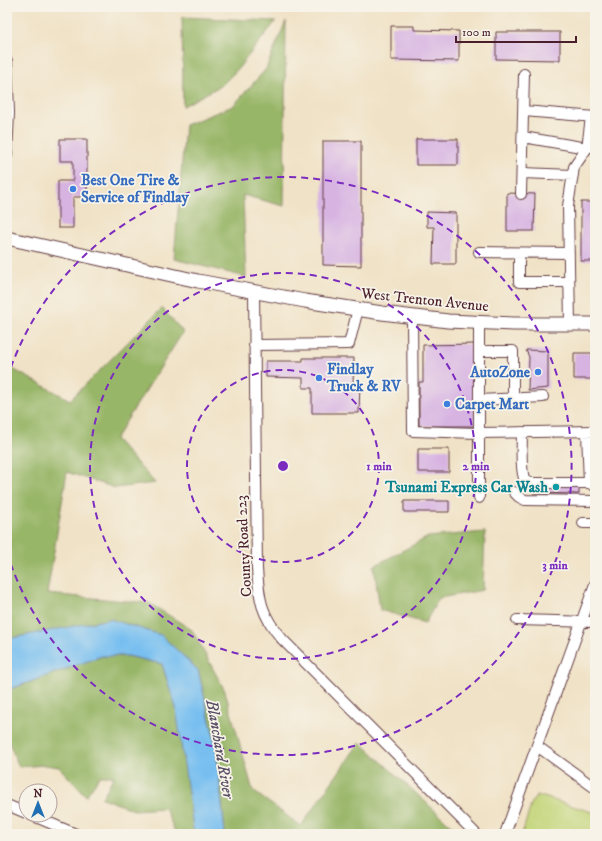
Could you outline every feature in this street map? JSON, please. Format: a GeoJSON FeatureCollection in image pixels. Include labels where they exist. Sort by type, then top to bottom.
{"type":"FeatureCollection","features":[{"type":"Feature","properties":{"kind":"main road","name":"West Trenton Avenue"},"geometry":{"type":"LineString","coordinates":[[7,238],[198,281],[305,301],[358,309],[448,320],[479,322],[514,324],[595,324]]}},
{"type":"Feature","properties":{"kind":"street"},"geometry":{"type":"LineString","coordinates":[[7,61],[9,113],[7,155]]}},
{"type":"Feature","properties":{"kind":"street"},"geometry":{"type":"LineString","coordinates":[[521,194],[524,74]]}},
{"type":"Feature","properties":{"kind":"street"},"geometry":{"type":"LineString","coordinates":[[524,111],[593,117],[591,146],[574,166],[568,206],[570,324]]}},
{"type":"Feature","properties":{"kind":"street"},"geometry":{"type":"LineString","coordinates":[[523,137],[591,146]]}},
{"type":"Feature","properties":{"kind":"street"},"geometry":{"type":"LineString","coordinates":[[522,173],[573,175]]}},
{"type":"Feature","properties":{"kind":"street"},"geometry":{"type":"LineString","coordinates":[[478,252],[569,253]]}},
{"type":"Feature","properties":{"kind":"street"},"geometry":{"type":"LineString","coordinates":[[519,253],[519,282],[569,282]]}},
{"type":"Feature","properties":{"kind":"street","name":"County Road 223"},"geometry":{"type":"LineString","coordinates":[[254,291],[257,568],[260,598],[263,610],[274,630],[282,639],[476,834]]}},
{"type":"Feature","properties":{"kind":"street"},"geometry":{"type":"LineString","coordinates":[[254,345],[349,344],[358,309]]}},
{"type":"Feature","properties":{"kind":"street"},"geometry":{"type":"LineString","coordinates":[[412,316],[413,431],[479,433],[522,432],[591,432],[587,461],[592,485],[530,483],[525,481],[522,476],[522,432]]}},
{"type":"Feature","properties":{"kind":"street"},"geometry":{"type":"LineString","coordinates":[[479,322],[479,498]]}},
{"type":"Feature","properties":{"kind":"street"},"geometry":{"type":"LineString","coordinates":[[480,351],[514,351],[513,398]]}},
{"type":"Feature","properties":{"kind":"street"},"geometry":{"type":"LineString","coordinates":[[480,400],[543,397]]}},
{"type":"Feature","properties":{"kind":"street"},"geometry":{"type":"LineString","coordinates":[[514,492],[525,500],[595,500]]}},
{"type":"Feature","properties":{"kind":"street"},"geometry":{"type":"LineString","coordinates":[[583,523],[595,523]]}},
{"type":"Feature","properties":{"kind":"street"},"geometry":{"type":"LineString","coordinates":[[506,834],[595,584]]}},
{"type":"Feature","properties":{"kind":"street"},"geometry":{"type":"LineString","coordinates":[[517,620],[595,622]]}},
{"type":"Feature","properties":{"kind":"street"},"geometry":{"type":"LineString","coordinates":[[537,746],[595,788]]}},
{"type":"Feature","properties":{"kind":"street"},"geometry":{"type":"LineString","coordinates":[[7,805],[18,810]]}},
{"type":"Feature","properties":{"kind":"street"},"geometry":{"type":"LineString","coordinates":[[50,823],[76,834]]}},
{"type":"Feature","properties":{"kind":"green space"},"geometry":{"type":"Polygon","coordinates":[[[182,17],[276,21],[237,70],[222,85],[183,106],[182,17]]]}},
{"type":"Feature","properties":{"kind":"green space"},"geometry":{"type":"Polygon","coordinates":[[[286,21],[284,206],[243,195],[246,277],[174,259],[185,125],[233,106],[266,69],[286,21]]]}},
{"type":"Feature","properties":{"kind":"green space"},"geometry":{"type":"Polygon","coordinates":[[[162,308],[183,332],[115,439],[155,483],[115,488],[67,472],[47,594],[149,603],[192,630],[225,691],[253,791],[301,826],[360,742],[456,830],[455,834],[225,834],[216,746],[198,671],[161,635],[110,620],[7,639],[7,366],[70,400],[162,308]]]}},
{"type":"Feature","properties":{"kind":"green space"},"geometry":{"type":"Polygon","coordinates":[[[485,532],[483,590],[439,598],[425,623],[380,610],[374,566],[428,537],[485,532]]]}},
{"type":"Feature","properties":{"kind":"green space"},"geometry":{"type":"Polygon","coordinates":[[[102,656],[128,656],[162,664],[176,708],[196,834],[176,834],[165,808],[134,810],[102,798],[114,776],[100,776],[86,796],[59,767],[45,765],[19,767],[7,738],[7,689],[102,656]]]}},
{"type":"Feature","properties":{"kind":"green space"},"geometry":{"type":"Polygon","coordinates":[[[537,795],[595,813],[595,834],[522,834],[532,802],[537,795]]]}},
{"type":"Feature","properties":{"kind":"water","name":"Blanchard River"},"geometry":{"type":"Polygon","coordinates":[[[110,619],[161,635],[198,670],[216,746],[225,834],[194,834],[176,708],[162,664],[128,656],[102,656],[7,689],[7,639],[110,619]]]}},
{"type":"Feature","properties":{"kind":"building"},"geometry":{"type":"Polygon","coordinates":[[[391,26],[414,26],[414,30],[459,31],[459,61],[391,60],[391,26]]]}},
{"type":"Feature","properties":{"kind":"building"},"geometry":{"type":"Polygon","coordinates":[[[496,32],[560,32],[560,60],[496,59],[496,32]]]}},
{"type":"Feature","properties":{"kind":"building","name":"Best One Tire & Service of Findlay"},"geometry":{"type":"Polygon","coordinates":[[[60,139],[87,139],[87,197],[73,197],[73,228],[58,228],[58,181],[73,181],[73,161],[60,161],[60,139]]]}},
{"type":"Feature","properties":{"kind":"building"},"geometry":{"type":"Polygon","coordinates":[[[416,139],[458,139],[458,165],[416,165],[416,139]]]}},
{"type":"Feature","properties":{"kind":"building"},"geometry":{"type":"Polygon","coordinates":[[[323,141],[361,141],[361,266],[323,265],[323,141]]]}},
{"type":"Feature","properties":{"kind":"building"},"geometry":{"type":"Polygon","coordinates":[[[507,193],[535,194],[534,231],[507,231],[507,193]]]}},
{"type":"Feature","properties":{"kind":"building"},"geometry":{"type":"Polygon","coordinates":[[[581,202],[595,202],[595,261],[581,261],[581,202]]]}},
{"type":"Feature","properties":{"kind":"building"},"geometry":{"type":"Polygon","coordinates":[[[427,212],[456,213],[456,264],[433,264],[434,227],[427,227],[427,212]]]}},
{"type":"Feature","properties":{"kind":"building","name":"Carpet Mart"},"geometry":{"type":"Polygon","coordinates":[[[475,344],[475,426],[419,426],[419,382],[423,382],[423,345],[475,344]]]}},
{"type":"Feature","properties":{"kind":"building","name":"AutoZone"},"geometry":{"type":"Polygon","coordinates":[[[526,350],[548,351],[548,388],[528,390],[529,357],[526,350]]]}},
{"type":"Feature","properties":{"kind":"building"},"geometry":{"type":"Polygon","coordinates":[[[574,353],[592,353],[593,379],[574,379],[574,353]]]}},
{"type":"Feature","properties":{"kind":"building"},"geometry":{"type":"Polygon","coordinates":[[[303,358],[354,358],[353,383],[360,383],[359,413],[312,413],[312,388],[303,388],[303,378],[266,377],[266,361],[303,361],[303,358]]]}},
{"type":"Feature","properties":{"kind":"building"},"geometry":{"type":"Polygon","coordinates":[[[418,449],[449,449],[449,472],[418,472],[418,449]]]}},
{"type":"Feature","properties":{"kind":"building","name":"Tsunami Express Car Wash"},"geometry":{"type":"Polygon","coordinates":[[[534,481],[579,482],[579,494],[533,493],[534,481]]]}},
{"type":"Feature","properties":{"kind":"building"},"geometry":{"type":"Polygon","coordinates":[[[404,501],[449,501],[449,512],[404,512],[404,501]]]}},
{"type":"Feature","properties":{"kind":"place","name":"Best One Tire & Service of Findlay"},"geometry":{"type":"Point","coordinates":[73,189]}},
{"type":"Feature","properties":{"kind":"place","name":"AutoZone"},"geometry":{"type":"Point","coordinates":[538,372]}},
{"type":"Feature","properties":{"kind":"place","name":"Findlay Truck & RV"},"geometry":{"type":"Point","coordinates":[319,378]}},
{"type":"Feature","properties":{"kind":"place","name":"Carpet Mart"},"geometry":{"type":"Point","coordinates":[447,404]}},
{"type":"Feature","properties":{"kind":"place","name":"Tsunami Express Car Wash"},"geometry":{"type":"Point","coordinates":[556,487]}}]}
